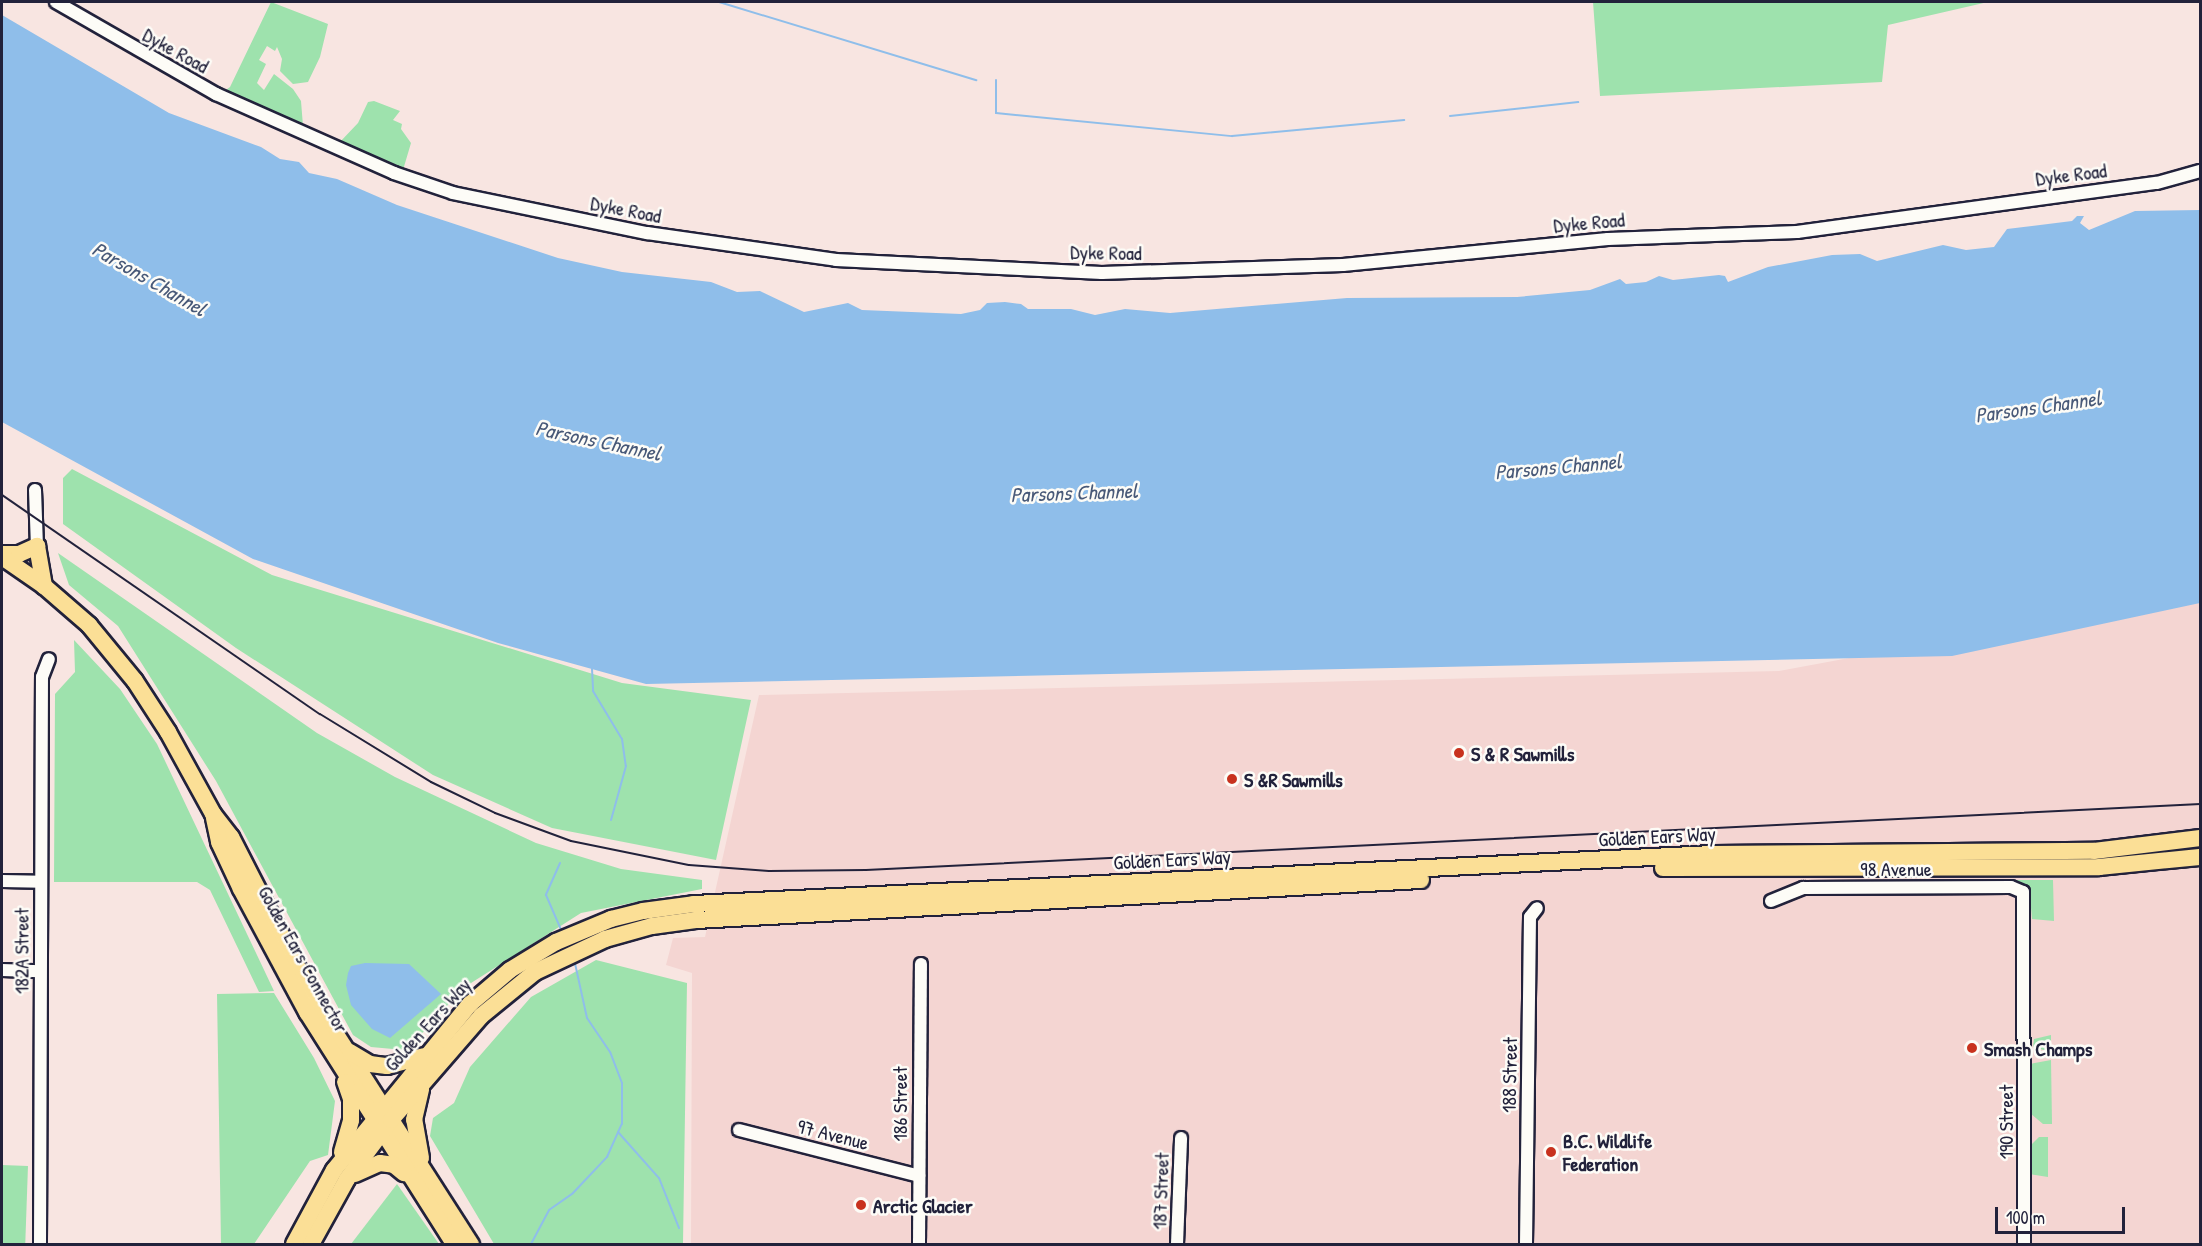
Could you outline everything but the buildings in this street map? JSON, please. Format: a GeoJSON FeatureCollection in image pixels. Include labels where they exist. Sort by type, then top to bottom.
{"type":"FeatureCollection","features":[{"type":"Feature","properties":{"kind":"main road"},"geometry":{"type":"LineString","coordinates":[[2,555],[19,554],[37,546],[44,586]]}},
{"type":"Feature","properties":{"kind":"main road","name":"Golden Ears Connector"},"geometry":{"type":"LineString","coordinates":[[2,555],[44,586],[89,625],[135,681],[168,732],[213,814],[231,837],[272,922],[342,1056],[418,1176]]}},
{"type":"Feature","properties":{"kind":"main road","name":"Golden Ears Way"},"geometry":{"type":"LineString","coordinates":[[294,1245],[425,1056],[470,1004],[514,977],[556,942],[611,919],[694,904],[898,893],[1754,852],[2094,851],[2200,838]]}},
{"type":"Feature","properties":{"kind":"main road","name":"Golden Ears Way"},"geometry":{"type":"LineString","coordinates":[[382,1119],[422,1085],[514,977],[634,930],[696,920],[1671,867],[2098,867],[2200,857]]}},
{"type":"Feature","properties":{"kind":"main road"},"geometry":{"type":"LineString","coordinates":[[341,1175],[351,1120],[351,1099],[342,1056],[387,1066],[425,1056]]}},
{"type":"Feature","properties":{"kind":"main road"},"geometry":{"type":"LineString","coordinates":[[422,1085],[414,1120],[418,1176],[454,1245]]}},
{"type":"Feature","properties":{"kind":"main road"},"geometry":{"type":"LineString","coordinates":[[341,1175],[380,1163],[394,1165],[418,1176],[471,1245]]}},
{"type":"Feature","properties":{"kind":"main road","name":"Golden Ears Way"},"geometry":{"type":"LineString","coordinates":[[311,1245],[341,1175]]}},
{"type":"Feature","properties":{"kind":"street","name":"Dyke Road"},"geometry":{"type":"LineString","coordinates":[[56,2],[216,94],[394,172],[453,193],[647,233],[836,260],[1102,273],[1343,266],[1608,239],[1797,232],[2157,183],[2200,171]]}},
{"type":"Feature","properties":{"kind":"street"},"geometry":{"type":"LineString","coordinates":[[35,490],[37,546]]}},
{"type":"Feature","properties":{"kind":"street","name":"182A Street"},"geometry":{"type":"LineString","coordinates":[[40,1245],[42,677],[49,659]]}},
{"type":"Feature","properties":{"kind":"street"},"geometry":{"type":"LineString","coordinates":[[2,881],[41,882]]}},
{"type":"Feature","properties":{"kind":"street","name":"98 Avenue"},"geometry":{"type":"LineString","coordinates":[[1771,901],[1803,888],[2011,887],[2023,891]]}},
{"type":"Feature","properties":{"kind":"street","name":"190 Street"},"geometry":{"type":"LineString","coordinates":[[2023,891],[2024,1245]]}},
{"type":"Feature","properties":{"kind":"street","name":"188 Street"},"geometry":{"type":"LineString","coordinates":[[1526,1245],[1530,917],[1537,908]]}},
{"type":"Feature","properties":{"kind":"street","name":"186 Street"},"geometry":{"type":"LineString","coordinates":[[919,1245],[921,964]]}},
{"type":"Feature","properties":{"kind":"street"},"geometry":{"type":"LineString","coordinates":[[2,970],[40,971]]}},
{"type":"Feature","properties":{"kind":"street","name":"97 Avenue"},"geometry":{"type":"LineString","coordinates":[[739,1130],[919,1176]]}},
{"type":"Feature","properties":{"kind":"street","name":"187 Street"},"geometry":{"type":"LineString","coordinates":[[1178,1245],[1180,1138]]}},
{"type":"Feature","properties":{"kind":"shaded area"},"geometry":{"type":"Polygon","coordinates":[[[2200,593],[2200,1244],[691,1244],[692,973],[666,965],[673,938],[705,937],[759,695],[1779,671],[2200,593]]]}},
{"type":"Feature","properties":{"kind":"green space"},"geometry":{"type":"Polygon","coordinates":[[[271,2],[328,24],[320,57],[308,82],[293,84],[280,71],[282,59],[277,47],[275,51],[267,46],[259,60],[266,64],[257,83],[264,90],[274,74],[293,89],[301,101],[303,126],[222,93],[230,87],[271,2]]]}},
{"type":"Feature","properties":{"kind":"green space"},"geometry":{"type":"Polygon","coordinates":[[[1593,2],[1988,2],[1888,25],[1882,82],[1600,96],[1593,2]]]}},
{"type":"Feature","properties":{"kind":"green space"},"geometry":{"type":"Polygon","coordinates":[[[374,101],[400,111],[393,120],[402,124],[401,129],[411,143],[403,170],[339,143],[358,123],[368,102],[374,101]]]}},
{"type":"Feature","properties":{"kind":"green space"},"geometry":{"type":"Polygon","coordinates":[[[72,469],[272,575],[622,683],[751,700],[716,860],[552,828],[433,775],[236,648],[63,524],[63,478],[72,469]]]}},
{"type":"Feature","properties":{"kind":"green space"},"geometry":{"type":"Polygon","coordinates":[[[58,553],[317,733],[395,777],[536,843],[621,869],[702,880],[702,889],[581,913],[460,990],[433,1023],[404,1050],[371,1047],[353,1035],[216,781],[118,626],[69,585],[58,553]]]}},
{"type":"Feature","properties":{"kind":"green space"},"geometry":{"type":"Polygon","coordinates":[[[74,640],[120,689],[157,744],[274,991],[259,992],[210,890],[197,882],[54,882],[55,694],[75,672],[74,640]]]}},
{"type":"Feature","properties":{"kind":"green space"},"geometry":{"type":"Polygon","coordinates":[[[2016,880],[2053,880],[2054,921],[2032,919],[2030,896],[2016,880]]]}},
{"type":"Feature","properties":{"kind":"green space"},"geometry":{"type":"Polygon","coordinates":[[[596,960],[687,983],[683,1244],[494,1244],[430,1136],[433,1118],[454,1103],[470,1067],[531,997],[596,960]]]}},
{"type":"Feature","properties":{"kind":"green space"},"geometry":{"type":"Polygon","coordinates":[[[274,993],[314,1058],[335,1101],[328,1155],[310,1161],[254,1244],[221,1244],[217,994],[274,993]]]}},
{"type":"Feature","properties":{"kind":"green space"},"geometry":{"type":"Polygon","coordinates":[[[2051,1035],[2051,1052],[2033,1047],[2034,1039],[2051,1035]]]}},
{"type":"Feature","properties":{"kind":"green space"},"geometry":{"type":"Polygon","coordinates":[[[2051,1060],[2052,1124],[2043,1124],[2030,1113],[2030,1064],[2051,1060]]]}},
{"type":"Feature","properties":{"kind":"green space"},"geometry":{"type":"Polygon","coordinates":[[[2039,1137],[2048,1137],[2048,1177],[2029,1174],[2030,1146],[2039,1137]]]}},
{"type":"Feature","properties":{"kind":"green space"},"geometry":{"type":"Polygon","coordinates":[[[2,1165],[28,1166],[25,1244],[2,1244],[2,1165]]]}},
{"type":"Feature","properties":{"kind":"green space"},"geometry":{"type":"Polygon","coordinates":[[[397,1184],[439,1244],[351,1244],[397,1184]]]}},
{"type":"Feature","properties":{"kind":"water","name":"Parsons Channel"},"geometry":{"type":"Polygon","coordinates":[[[2,15],[169,113],[261,147],[280,159],[299,162],[309,173],[337,179],[397,205],[558,258],[622,272],[711,282],[737,292],[760,291],[804,312],[848,303],[862,310],[961,314],[980,310],[987,303],[1005,302],[1021,304],[1028,309],[1071,309],[1095,315],[1125,309],[1170,313],[1347,298],[1517,297],[1590,290],[1620,279],[1626,284],[1646,282],[1659,276],[1673,280],[1719,275],[1725,276],[1728,282],[1768,267],[1832,255],[1860,254],[1877,261],[1943,245],[1966,250],[1994,247],[2007,229],[2072,221],[2077,216],[2084,216],[2080,223],[2089,230],[2135,211],[2200,210],[2200,603],[1952,656],[646,684],[498,643],[253,559],[2,422],[2,15]]]}},
{"type":"Feature","properties":{"kind":"water"},"geometry":{"type":"Polygon","coordinates":[[[365,963],[409,964],[441,994],[390,1038],[372,1029],[351,1005],[346,985],[348,973],[351,966],[365,963]]]}},
{"type":"Feature","properties":{"kind":"waterway"},"geometry":{"type":"LineString","coordinates":[[719,2],[976,80]]}},
{"type":"Feature","properties":{"kind":"waterway"},"geometry":{"type":"LineString","coordinates":[[996,80],[996,113],[1232,136],[1404,120]]}},
{"type":"Feature","properties":{"kind":"waterway"},"geometry":{"type":"LineString","coordinates":[[1450,116],[1578,102]]}},
{"type":"Feature","properties":{"kind":"waterway"},"geometry":{"type":"LineString","coordinates":[[592,669],[593,691],[622,739],[626,766],[611,820]]}},
{"type":"Feature","properties":{"kind":"waterway"},"geometry":{"type":"LineString","coordinates":[[560,863],[546,895],[562,932]]}},
{"type":"Feature","properties":{"kind":"waterway"},"geometry":{"type":"LineString","coordinates":[[531,1244],[549,1210],[573,1193],[607,1157],[622,1124],[622,1083],[610,1052],[587,1018],[574,959]]}},
{"type":"Feature","properties":{"kind":"waterway"},"geometry":{"type":"LineString","coordinates":[[618,1132],[659,1178],[679,1228]]}},
{"type":"Feature","properties":{"kind":"railway"},"geometry":{"type":"LineString","coordinates":[[2,495],[320,714],[431,782],[495,813],[571,841],[689,865],[769,871],[866,870],[2200,804]]}},
{"type":"Feature","properties":{"kind":"place","name":"S & R Sawmills"},"geometry":{"type":"Point","coordinates":[1459,753]}},
{"type":"Feature","properties":{"kind":"place","name":"S &R Sawmills"},"geometry":{"type":"Point","coordinates":[1232,779]}},
{"type":"Feature","properties":{"kind":"place","name":"Smash Champs"},"geometry":{"type":"Point","coordinates":[1972,1048]}},
{"type":"Feature","properties":{"kind":"place","name":"B.C. Wildlife Federation"},"geometry":{"type":"Point","coordinates":[1551,1152]}},
{"type":"Feature","properties":{"kind":"place","name":"Arctic Glacier"},"geometry":{"type":"Point","coordinates":[861,1205]}}]}
